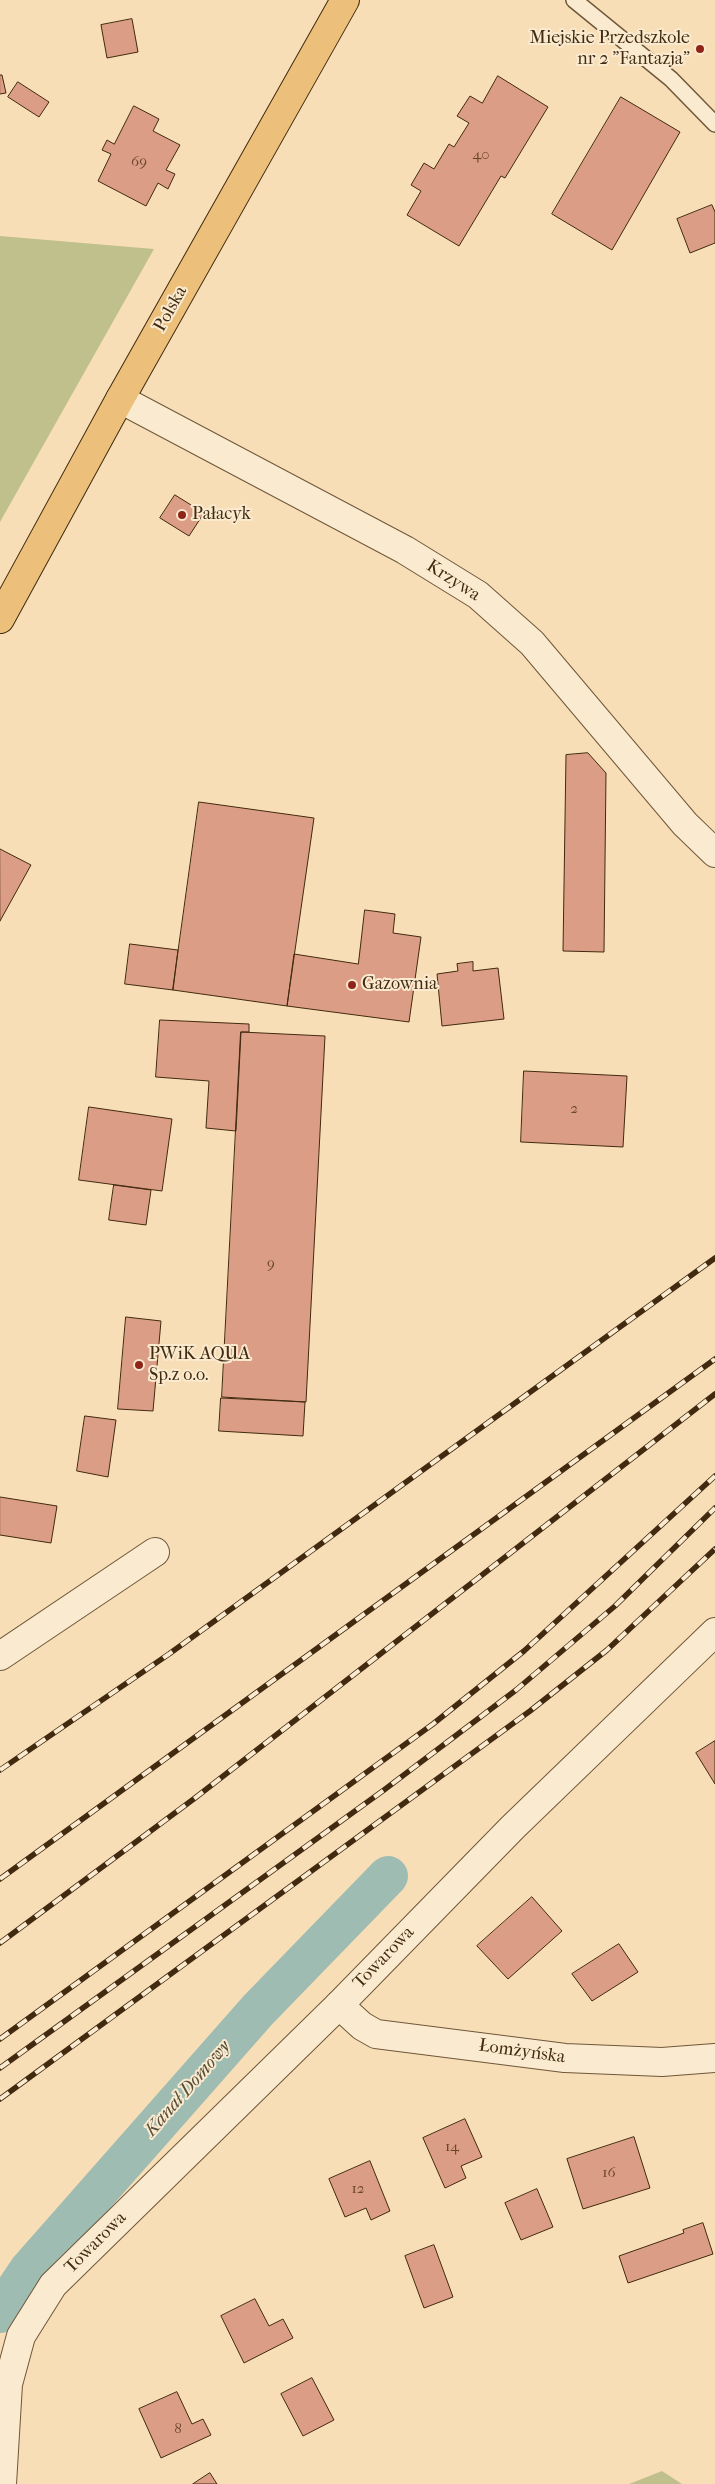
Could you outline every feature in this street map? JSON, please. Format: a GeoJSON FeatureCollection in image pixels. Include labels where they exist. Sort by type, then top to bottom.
{"type":"FeatureCollection","features":[{"type":"Feature","properties":{"kind":"main road","name":"Polska"},"geometry":{"type":"LineString","coordinates":[[0,619],[120,399],[345,0]]}},
{"type":"Feature","properties":{"kind":"street","name":"Krzywa"},"geometry":{"type":"LineString","coordinates":[[120,399],[405,550],[478,595],[532,643],[685,824],[715,853]]}},
{"type":"Feature","properties":{"kind":"street"},"geometry":{"type":"LineString","coordinates":[[0,1656],[156,1552]]}},
{"type":"Feature","properties":{"kind":"street","name":"Towarowa"},"geometry":{"type":"LineString","coordinates":[[2,2484],[8,2384],[12,2368],[21,2336],[54,2285],[339,2004],[513,1827],[715,1632]]}},
{"type":"Feature","properties":{"kind":"street","name":"Łomżyńska"},"geometry":{"type":"LineString","coordinates":[[339,2004],[362,2026],[376,2034],[566,2058],[662,2062],[715,2058]]}},
{"type":"Feature","properties":{"kind":"lane"},"geometry":{"type":"LineString","coordinates":[[574,0],[671,79],[715,124]]}},
{"type":"Feature","properties":{"kind":"green space"},"geometry":{"type":"Polygon","coordinates":[[[0,236],[154,249],[0,522],[0,236]]]}},
{"type":"Feature","properties":{"kind":"green space"},"geometry":{"type":"Polygon","coordinates":[[[662,2471],[682,2484],[629,2484],[662,2471]]]}},
{"type":"Feature","properties":{"kind":"building"},"geometry":{"type":"Polygon","coordinates":[[[132,19],[138,52],[107,58],[101,25],[132,19]]]}},
{"type":"Feature","properties":{"kind":"building"},"geometry":{"type":"Polygon","coordinates":[[[0,75],[2,75],[6,93],[0,94],[0,75]]]}},
{"type":"Feature","properties":{"kind":"building"},"geometry":{"type":"Polygon","coordinates":[[[498,76],[548,107],[505,178],[501,176],[459,246],[407,215],[421,191],[411,185],[424,163],[434,169],[449,144],[454,147],[469,123],[457,116],[470,96],[482,103],[498,76]]]}},
{"type":"Feature","properties":{"kind":"building"},"geometry":{"type":"Polygon","coordinates":[[[18,82],[49,102],[39,117],[8,97],[18,82]]]}},
{"type":"Feature","properties":{"kind":"building"},"geometry":{"type":"Polygon","coordinates":[[[621,97],[680,132],[612,250],[552,214],[621,97]]]}},
{"type":"Feature","properties":{"kind":"building"},"geometry":{"type":"Polygon","coordinates":[[[134,106],[159,119],[153,131],[180,145],[166,170],[175,174],[168,189],[158,183],[146,206],[98,181],[111,154],[102,150],[107,140],[114,144],[134,106]]]}},
{"type":"Feature","properties":{"kind":"building"},"geometry":{"type":"Polygon","coordinates":[[[712,205],[715,212],[715,243],[690,253],[677,219],[712,205]]]}},
{"type":"Feature","properties":{"kind":"building","name":"Pałacyk"},"geometry":{"type":"Polygon","coordinates":[[[175,495],[204,513],[189,536],[160,518],[175,495]]]}},
{"type":"Feature","properties":{"kind":"building"},"geometry":{"type":"Polygon","coordinates":[[[588,753],[606,773],[604,952],[563,951],[566,755],[588,753]]]}},
{"type":"Feature","properties":{"kind":"building"},"geometry":{"type":"Polygon","coordinates":[[[199,802],[314,818],[287,1006],[173,990],[199,802]]]}},
{"type":"Feature","properties":{"kind":"building"},"geometry":{"type":"Polygon","coordinates":[[[0,849],[31,865],[0,921],[0,849]]]}},
{"type":"Feature","properties":{"kind":"building","name":"Gazownia"},"geometry":{"type":"Polygon","coordinates":[[[365,910],[395,914],[393,933],[421,937],[409,1022],[287,1006],[294,954],[358,964],[365,910]]]}},
{"type":"Feature","properties":{"kind":"building"},"geometry":{"type":"Polygon","coordinates":[[[130,944],[178,950],[173,990],[125,984],[130,944]]]}},
{"type":"Feature","properties":{"kind":"building"},"geometry":{"type":"Polygon","coordinates":[[[473,962],[473,971],[498,968],[504,1019],[442,1026],[437,974],[458,971],[457,964],[473,962]]]}},
{"type":"Feature","properties":{"kind":"building"},"geometry":{"type":"Polygon","coordinates":[[[160,1020],[249,1024],[249,1032],[241,1032],[236,1131],[206,1128],[209,1081],[156,1077],[160,1020]]]}},
{"type":"Feature","properties":{"kind":"building"},"geometry":{"type":"Polygon","coordinates":[[[241,1032],[325,1036],[306,1402],[222,1397],[241,1032]]]}},
{"type":"Feature","properties":{"kind":"building"},"geometry":{"type":"Polygon","coordinates":[[[524,1071],[627,1076],[623,1147],[521,1142],[524,1071]]]}},
{"type":"Feature","properties":{"kind":"building"},"geometry":{"type":"Polygon","coordinates":[[[89,1107],[172,1119],[162,1191],[79,1180],[89,1107]]]}},
{"type":"Feature","properties":{"kind":"building"},"geometry":{"type":"Polygon","coordinates":[[[114,1185],[151,1190],[146,1225],[109,1220],[114,1185]]]}},
{"type":"Feature","properties":{"kind":"building","name":"PWiK AQUA Sp.z o.o."},"geometry":{"type":"Polygon","coordinates":[[[126,1317],[161,1321],[153,1411],[118,1409],[126,1317]]]}},
{"type":"Feature","properties":{"kind":"building"},"geometry":{"type":"Polygon","coordinates":[[[221,1398],[305,1402],[303,1436],[219,1431],[221,1398]]]}},
{"type":"Feature","properties":{"kind":"building"},"geometry":{"type":"Polygon","coordinates":[[[85,1416],[116,1420],[108,1477],[77,1471],[85,1416]]]}},
{"type":"Feature","properties":{"kind":"building"},"geometry":{"type":"Polygon","coordinates":[[[0,1497],[57,1506],[51,1543],[0,1535],[0,1497]]]}},
{"type":"Feature","properties":{"kind":"building"},"geometry":{"type":"Polygon","coordinates":[[[715,1741],[715,1784],[696,1753],[715,1741]]]}},
{"type":"Feature","properties":{"kind":"building"},"geometry":{"type":"Polygon","coordinates":[[[532,1897],[562,1931],[508,1979],[477,1946],[532,1897]]]}},
{"type":"Feature","properties":{"kind":"building"},"geometry":{"type":"Polygon","coordinates":[[[619,1944],[638,1972],[592,2001],[572,1974],[619,1944]]]}},
{"type":"Feature","properties":{"kind":"building"},"geometry":{"type":"Polygon","coordinates":[[[465,2119],[482,2157],[461,2166],[466,2178],[445,2188],[423,2138],[465,2119]]]}},
{"type":"Feature","properties":{"kind":"building"},"geometry":{"type":"Polygon","coordinates":[[[634,2137],[650,2188],[583,2209],[567,2159],[634,2137]]]}},
{"type":"Feature","properties":{"kind":"building"},"geometry":{"type":"Polygon","coordinates":[[[370,2161],[390,2211],[371,2220],[366,2208],[345,2217],[329,2179],[370,2161]]]}},
{"type":"Feature","properties":{"kind":"building"},"geometry":{"type":"Polygon","coordinates":[[[537,2189],[553,2227],[521,2240],[505,2203],[537,2189]]]}},
{"type":"Feature","properties":{"kind":"building"},"geometry":{"type":"Polygon","coordinates":[[[703,2223],[713,2254],[628,2283],[619,2256],[684,2233],[683,2230],[703,2223]]]}},
{"type":"Feature","properties":{"kind":"building"},"geometry":{"type":"Polygon","coordinates":[[[434,2245],[453,2297],[424,2308],[405,2256],[434,2245]]]}},
{"type":"Feature","properties":{"kind":"building"},"geometry":{"type":"Polygon","coordinates":[[[255,2299],[269,2326],[283,2319],[293,2338],[244,2363],[221,2316],[255,2299]]]}},
{"type":"Feature","properties":{"kind":"building"},"geometry":{"type":"Polygon","coordinates":[[[312,2378],[334,2420],[303,2436],[281,2394],[312,2378]]]}},
{"type":"Feature","properties":{"kind":"building"},"geometry":{"type":"Polygon","coordinates":[[[177,2392],[192,2424],[203,2419],[211,2435],[161,2458],[139,2409],[177,2392]]]}},
{"type":"Feature","properties":{"kind":"building"},"geometry":{"type":"Polygon","coordinates":[[[210,2473],[217,2484],[193,2484],[210,2473]]]}},
{"type":"Feature","properties":{"kind":"waterway","name":"Kanał Domowy"},"geometry":{"type":"LineString","coordinates":[[0,2313],[29,2270],[258,2010],[388,1876]]}},
{"type":"Feature","properties":{"kind":"railway"},"geometry":{"type":"LineString","coordinates":[[0,1770],[169,1654],[715,1258]]}},
{"type":"Feature","properties":{"kind":"railway"},"geometry":{"type":"LineString","coordinates":[[0,1879],[715,1359]]}},
{"type":"Feature","properties":{"kind":"railway"},"geometry":{"type":"LineString","coordinates":[[0,1943],[195,1798],[715,1394]]}},
{"type":"Feature","properties":{"kind":"railway"},"geometry":{"type":"LineString","coordinates":[[0,2039],[433,1724],[524,1651],[715,1476]]}},
{"type":"Feature","properties":{"kind":"railway"},"geometry":{"type":"LineString","coordinates":[[0,2068],[384,1790],[516,1690],[615,1606],[715,1508]]}},
{"type":"Feature","properties":{"kind":"railway"},"geometry":{"type":"LineString","coordinates":[[0,2099],[530,1711],[607,1650],[715,1549]]}},
{"type":"Feature","properties":{"kind":"place","name":"Miejskie Przedszkole nr 2 \"Fantazja\""},"geometry":{"type":"Point","coordinates":[700,49]}},
{"type":"Feature","properties":{"kind":"place","name":"Pałacyk"},"geometry":{"type":"Point","coordinates":[182,515]}},
{"type":"Feature","properties":{"kind":"place","name":"Gazownia"},"geometry":{"type":"Point","coordinates":[352,985]}},
{"type":"Feature","properties":{"kind":"place","name":"PWiK AQUA Sp.z o.o."},"geometry":{"type":"Point","coordinates":[139,1365]}}]}
